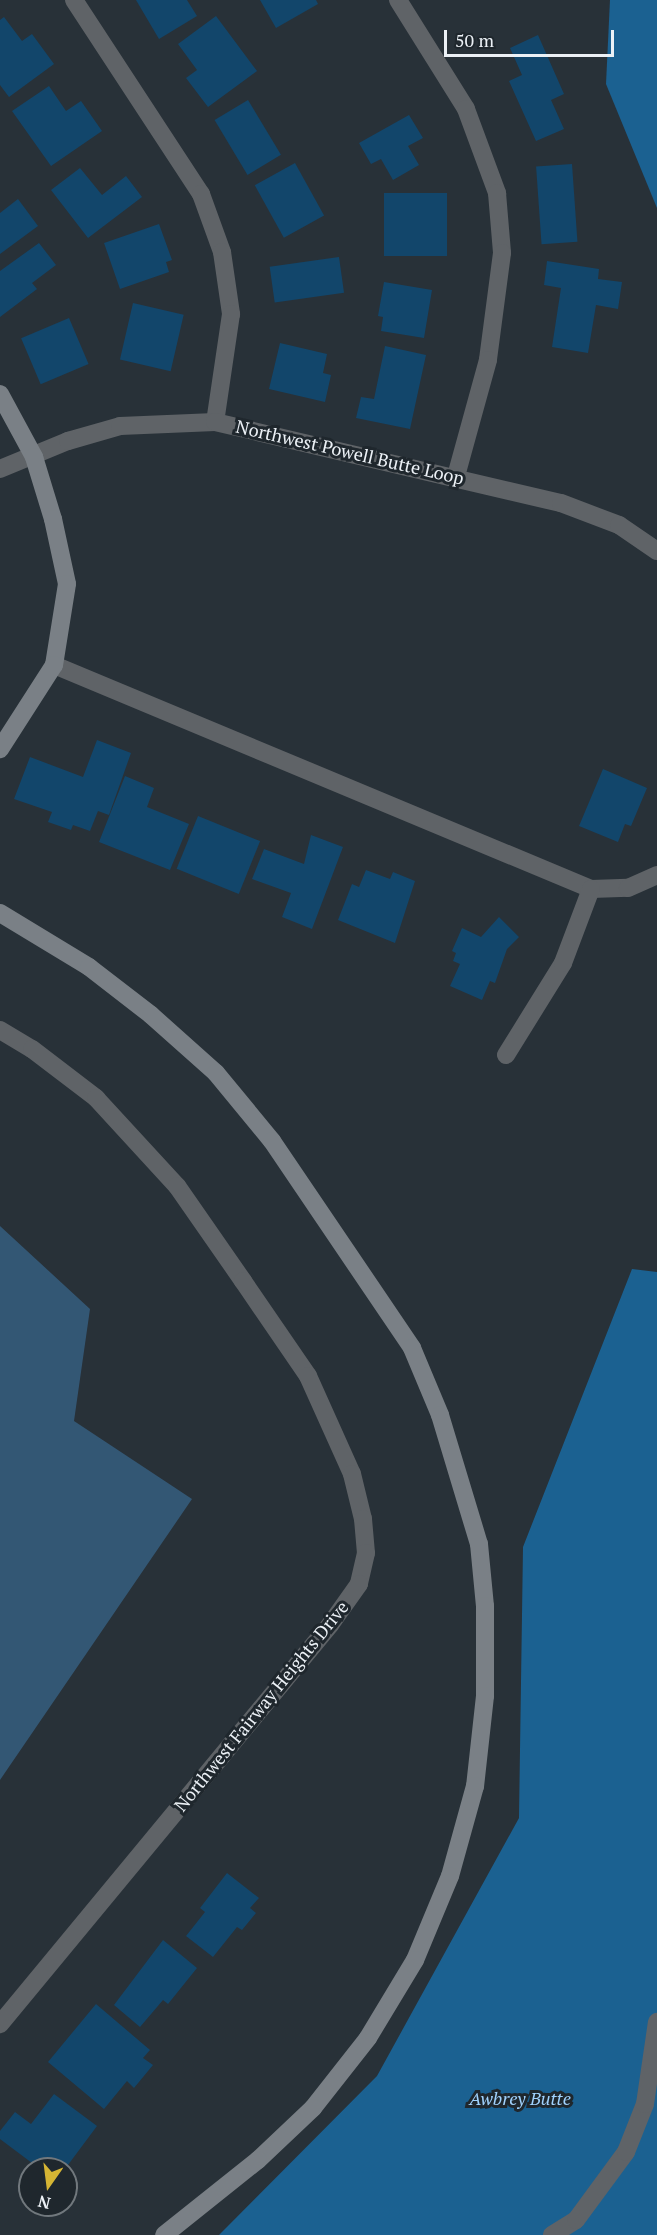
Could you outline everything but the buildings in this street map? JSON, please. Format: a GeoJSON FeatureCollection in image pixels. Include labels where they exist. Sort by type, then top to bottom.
{"type":"FeatureCollection","features":[{"type":"Feature","properties":{"kind":"main road"},"geometry":{"type":"LineString","coordinates":[[0,394],[34,457],[53,519],[67,584],[54,665],[0,749]]}},
{"type":"Feature","properties":{"kind":"main road"},"geometry":{"type":"LineString","coordinates":[[0,913],[89,967],[151,1015],[216,1073],[272,1141],[412,1348],[440,1415],[478,1544],[484,1605],[485,1696],[475,1786],[450,1876],[415,1960],[368,2038],[313,2108],[258,2160],[164,2235]]}},
{"type":"Feature","properties":{"kind":"street"},"geometry":{"type":"LineString","coordinates":[[74,0],[201,194],[222,252],[231,314],[215,422]]}},
{"type":"Feature","properties":{"kind":"street"},"geometry":{"type":"LineString","coordinates":[[398,0],[465,110],[497,192],[502,253],[488,360],[456,476]]}},
{"type":"Feature","properties":{"kind":"street","name":"Northwest Powell Butte Loop"},"geometry":{"type":"LineString","coordinates":[[0,469],[34,457],[68,441],[120,426],[215,422],[561,502],[619,525],[657,552]]}},
{"type":"Feature","properties":{"kind":"street"},"geometry":{"type":"LineString","coordinates":[[54,665],[591,889],[628,888],[657,874]]}},
{"type":"Feature","properties":{"kind":"street"},"geometry":{"type":"LineString","coordinates":[[506,1055],[562,963],[591,889]]}},
{"type":"Feature","properties":{"kind":"street","name":"Northwest Fairway Heights Drive"},"geometry":{"type":"LineString","coordinates":[[0,1030],[32,1048],[96,1098],[177,1186],[308,1376],[352,1474],[363,1519],[366,1553],[359,1584],[330,1625],[0,2024]]}},
{"type":"Feature","properties":{"kind":"street"},"geometry":{"type":"LineString","coordinates":[[552,2235],[576,2220],[626,2152],[645,2104],[657,2022]]}},
{"type":"Feature","properties":{"kind":"shaded area"},"geometry":{"type":"Polygon","coordinates":[[[0,1226],[90,1309],[74,1421],[192,1499],[0,1780],[0,1226]]]}},
{"type":"Feature","properties":{"kind":"green space"},"geometry":{"type":"Polygon","coordinates":[[[610,0],[657,0],[657,208],[606,84],[610,0]]]}},
{"type":"Feature","properties":{"kind":"green space","name":"Awbrey Butte"},"geometry":{"type":"Polygon","coordinates":[[[632,1269],[657,1272],[657,2235],[219,2235],[377,2076],[519,1818],[523,1547],[632,1269]]]}}]}
